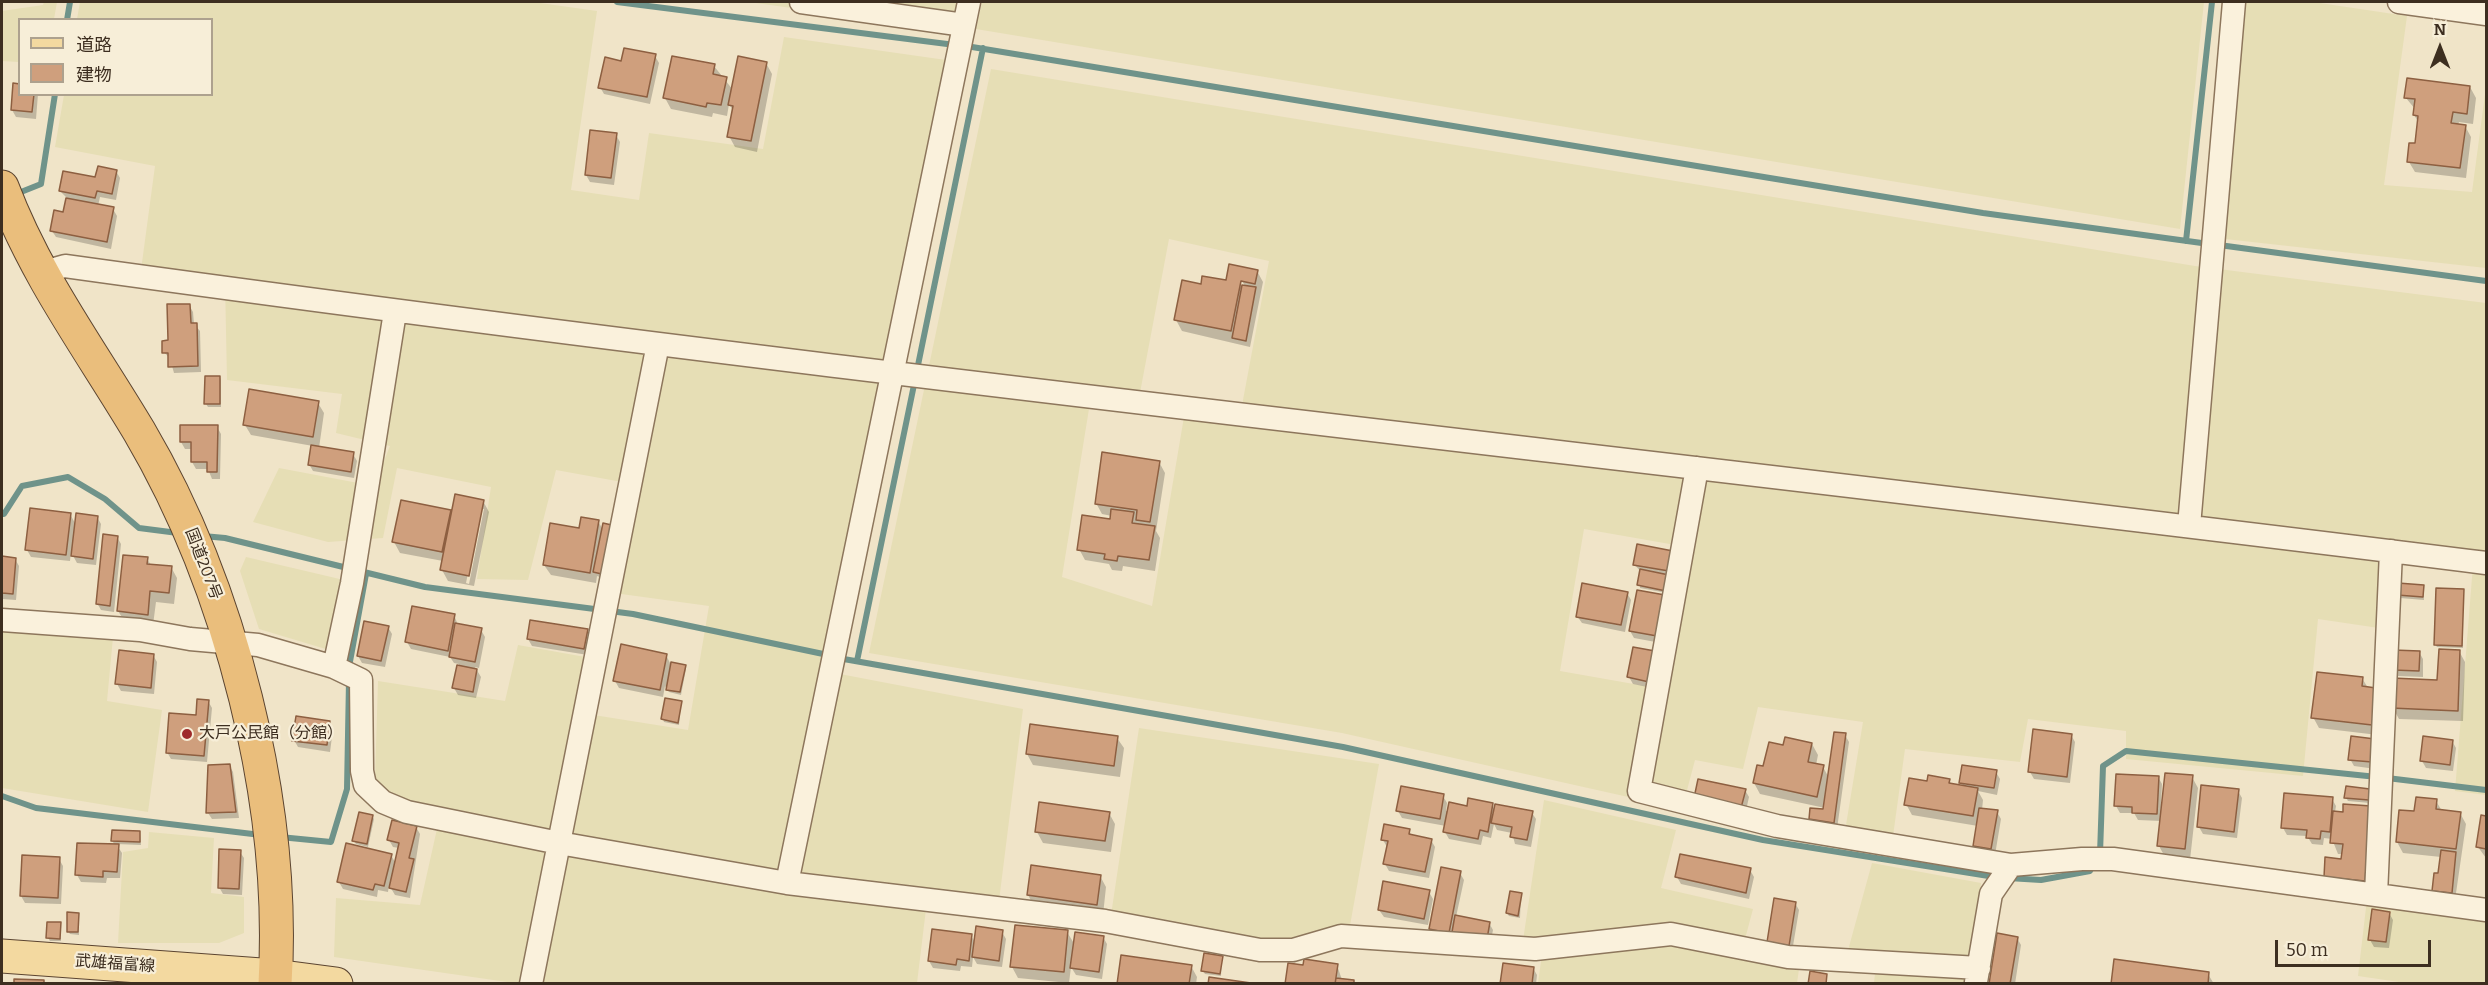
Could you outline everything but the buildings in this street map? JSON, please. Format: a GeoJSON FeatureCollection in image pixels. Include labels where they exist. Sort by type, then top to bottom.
{"type":"FeatureCollection","features":[{"type":"Feature","properties":{"kind":"highway","name":"国道207号"},"geometry":{"type":"LineString","coordinates":[[7,200],[40,273],[139,432],[185,517],[201,555],[230,642],[255,740],[269,835],[275,980]]}},
{"type":"Feature","properties":{"kind":"main road","name":"武雄福富線"},"geometry":{"type":"LineString","coordinates":[[2,956],[336,984]]}},
{"type":"Feature","properties":{"kind":"street"},"geometry":{"type":"LineString","coordinates":[[801,2],[961,40]]}},
{"type":"Feature","properties":{"kind":"street"},"geometry":{"type":"LineString","coordinates":[[787,883],[836,640],[908,376],[969,2]]}},
{"type":"Feature","properties":{"kind":"street"},"geometry":{"type":"LineString","coordinates":[[2189,526],[2234,2]]}},
{"type":"Feature","properties":{"kind":"street"},"geometry":{"type":"LineString","coordinates":[[2399,2],[2487,14]]}},
{"type":"Feature","properties":{"kind":"street"},"geometry":{"type":"LineString","coordinates":[[40,273],[65,266],[395,312],[908,376],[2487,563]]}},
{"type":"Feature","properties":{"kind":"street"},"geometry":{"type":"LineString","coordinates":[[344,671],[352,583],[395,312]]}},
{"type":"Feature","properties":{"kind":"street"},"geometry":{"type":"LineString","coordinates":[[531,984],[658,344]]}},
{"type":"Feature","properties":{"kind":"street"},"geometry":{"type":"LineString","coordinates":[[1696,468],[1639,791],[1777,826],[2011,865],[2082,859],[2113,860],[2487,910]]}},
{"type":"Feature","properties":{"kind":"street"},"geometry":{"type":"LineString","coordinates":[[2376,895],[2391,551]]}},
{"type":"Feature","properties":{"kind":"street"},"geometry":{"type":"LineString","coordinates":[[2,620],[140,630],[189,639],[258,645],[344,671],[363,687],[362,771],[365,785],[382,802],[407,812],[559,843],[787,883],[1104,921],[1260,950],[1293,950],[1341,936],[1535,949],[1671,934],[1788,957],[1977,976],[1992,894],[2011,865]]}},
{"type":"Feature","properties":{"kind":"shaded area"},"geometry":{"type":"Polygon","coordinates":[[[44,2],[57,2],[54,18],[18,18],[18,62],[2,61],[2,11],[43,5],[44,2]]]}},
{"type":"Feature","properties":{"kind":"shaded area"},"geometry":{"type":"Polygon","coordinates":[[[80,2],[533,2],[597,11],[571,190],[639,200],[649,133],[763,149],[784,37],[946,60],[782,873],[441,812],[388,796],[375,780],[378,681],[505,701],[518,645],[591,658],[581,713],[688,730],[709,606],[614,593],[633,484],[556,470],[528,580],[477,579],[491,487],[397,468],[383,538],[328,542],[253,522],[279,468],[374,486],[390,446],[336,433],[342,394],[227,380],[225,282],[141,270],[155,166],[55,147],[64,96],[213,96],[213,18],[77,18],[80,2]]]}},
{"type":"Feature","properties":{"kind":"shaded area"},"geometry":{"type":"Polygon","coordinates":[[[749,2],[960,2],[954,31],[749,2]]]}},
{"type":"Feature","properties":{"kind":"shaded area"},"geometry":{"type":"Polygon","coordinates":[[[982,2],[2204,2],[2180,229],[976,29],[982,2]]]}},
{"type":"Feature","properties":{"kind":"shaded area"},"geometry":{"type":"Polygon","coordinates":[[[2246,2],[2313,2],[2407,16],[2384,185],[2472,192],[2486,87],[2486,268],[2225,239],[2246,2]]]}},
{"type":"Feature","properties":{"kind":"shaded area"},"geometry":{"type":"Polygon","coordinates":[[[991,69],[2195,266],[2486,303],[2486,795],[2455,791],[2473,565],[2385,555],[2379,628],[2318,619],[2303,776],[2126,759],[2126,731],[2028,719],[2020,762],[1905,749],[1893,836],[1845,831],[1863,722],[1758,707],[1743,769],[1695,760],[1682,809],[1342,733],[869,653],[991,69]],[[1169,239],[1139,398],[1092,390],[1062,577],[1152,606],[1185,411],[1240,416],[1269,261],[1169,239]],[[1584,529],[1560,671],[1662,689],[1687,547],[1584,529]]]}},
{"type":"Feature","properties":{"kind":"shaded area"},"geometry":{"type":"Polygon","coordinates":[[[246,557],[344,580],[329,650],[259,629],[240,571],[246,557]]]}},
{"type":"Feature","properties":{"kind":"shaded area"},"geometry":{"type":"Polygon","coordinates":[[[2,630],[113,637],[107,701],[162,710],[148,812],[2,788],[2,630]]]}},
{"type":"Feature","properties":{"kind":"shaded area"},"geometry":{"type":"Polygon","coordinates":[[[840,674],[1023,709],[999,901],[797,876],[840,674]]]}},
{"type":"Feature","properties":{"kind":"shaded area"},"geometry":{"type":"Polygon","coordinates":[[[1139,728],[1379,764],[1349,931],[1275,943],[1111,915],[1139,728]]]}},
{"type":"Feature","properties":{"kind":"shaded area"},"geometry":{"type":"Polygon","coordinates":[[[1544,800],[1676,830],[1661,888],[1753,909],[1741,954],[1799,969],[1797,983],[1538,983],[1543,947],[1522,947],[1544,800]]]}},
{"type":"Feature","properties":{"kind":"shaded area"},"geometry":{"type":"Polygon","coordinates":[[[437,829],[777,893],[926,909],[917,983],[521,984],[334,957],[336,898],[420,905],[437,829]]]}},
{"type":"Feature","properties":{"kind":"shaded area"},"geometry":{"type":"Polygon","coordinates":[[[149,832],[214,838],[211,893],[244,897],[244,933],[219,943],[118,943],[123,852],[148,848],[149,832]]]}},
{"type":"Feature","properties":{"kind":"shaded area"},"geometry":{"type":"Polygon","coordinates":[[[1872,863],[1981,883],[1968,983],[1874,983],[1877,954],[1847,954],[1872,863]]]}},
{"type":"Feature","properties":{"kind":"shaded area"},"geometry":{"type":"Polygon","coordinates":[[[2367,899],[2486,915],[2486,983],[2406,983],[2358,976],[2367,899]]]}},
{"type":"Feature","properties":{"kind":"waterway"},"geometry":{"type":"LineString","coordinates":[[67,18],[70,2]]}},
{"type":"Feature","properties":{"kind":"waterway"},"geometry":{"type":"LineString","coordinates":[[617,2],[955,45]]}},
{"type":"Feature","properties":{"kind":"waterway"},"geometry":{"type":"LineString","coordinates":[[2186,241],[2212,2]]}},
{"type":"Feature","properties":{"kind":"waterway"},"geometry":{"type":"LineString","coordinates":[[966,46],[1983,213],[2209,244]]}},
{"type":"Feature","properties":{"kind":"waterway"},"geometry":{"type":"LineString","coordinates":[[917,370],[983,48]]}},
{"type":"Feature","properties":{"kind":"waterway"},"geometry":{"type":"LineString","coordinates":[[16,194],[41,184],[55,96]]}},
{"type":"Feature","properties":{"kind":"waterway"},"geometry":{"type":"LineString","coordinates":[[2219,245],[2486,281]]}},
{"type":"Feature","properties":{"kind":"waterway"},"geometry":{"type":"LineString","coordinates":[[857,661],[915,380]]}},
{"type":"Feature","properties":{"kind":"waterway"},"geometry":{"type":"LineString","coordinates":[[2,514],[22,486],[68,477],[105,499],[139,528],[178,533]]}},
{"type":"Feature","properties":{"kind":"waterway"},"geometry":{"type":"LineString","coordinates":[[203,536],[225,538],[425,587],[633,614],[828,655]]}},
{"type":"Feature","properties":{"kind":"waterway"},"geometry":{"type":"LineString","coordinates":[[349,667],[366,574]]}},
{"type":"Feature","properties":{"kind":"waterway"},"geometry":{"type":"LineString","coordinates":[[838,658],[1343,747],[1763,840],[1995,877]]}},
{"type":"Feature","properties":{"kind":"waterway"},"geometry":{"type":"LineString","coordinates":[[280,837],[331,842],[347,789],[349,681]]}},
{"type":"Feature","properties":{"kind":"waterway"},"geometry":{"type":"LineString","coordinates":[[2100,854],[2103,766],[2126,751],[2377,777]]}},
{"type":"Feature","properties":{"kind":"waterway"},"geometry":{"type":"LineString","coordinates":[[2387,778],[2486,790]]}},
{"type":"Feature","properties":{"kind":"waterway"},"geometry":{"type":"LineString","coordinates":[[2,796],[36,808],[261,835]]}},
{"type":"Feature","properties":{"kind":"waterway"},"geometry":{"type":"LineString","coordinates":[[2008,878],[2041,880],[2090,871],[2094,863]]}},
{"type":"Feature","properties":{"kind":"place","name":"大戸公民館（分館）"},"geometry":{"type":"Point","coordinates":[187,734]}}]}
